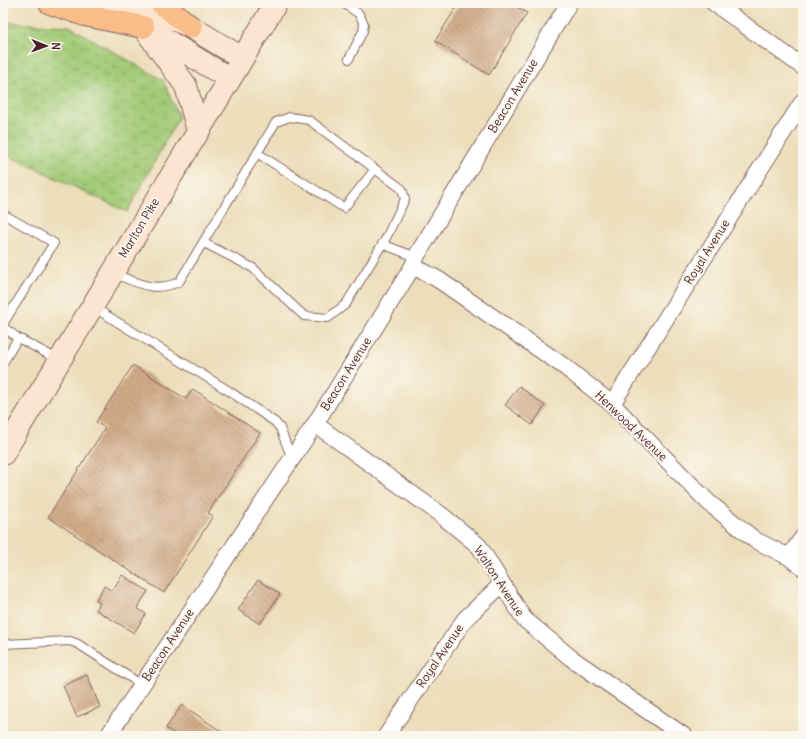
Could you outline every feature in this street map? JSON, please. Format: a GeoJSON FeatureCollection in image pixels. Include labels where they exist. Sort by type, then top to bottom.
{"type":"FeatureCollection","features":[{"type":"Feature","properties":{"kind":"highway"},"geometry":{"type":"LineString","coordinates":[[50,3],[85,15],[142,27]]}},
{"type":"Feature","properties":{"kind":"highway"},"geometry":{"type":"LineString","coordinates":[[161,3],[191,27]]}},
{"type":"Feature","properties":{"kind":"main road"},"geometry":{"type":"LineString","coordinates":[[104,3],[230,79]]}},
{"type":"Feature","properties":{"kind":"main road"},"geometry":{"type":"LineString","coordinates":[[139,3],[191,27],[242,58]]}},
{"type":"Feature","properties":{"kind":"main road","name":"Marlton Pike"},"geometry":{"type":"LineString","coordinates":[[3,454],[276,3]]}},
{"type":"Feature","properties":{"kind":"main road"},"geometry":{"type":"LineString","coordinates":[[142,27],[186,86],[198,131]]}},
{"type":"Feature","properties":{"kind":"street","name":"Beacon Avenue"},"geometry":{"type":"LineString","coordinates":[[108,736],[292,459],[415,261],[569,3]]}},
{"type":"Feature","properties":{"kind":"street"},"geometry":{"type":"LineString","coordinates":[[714,3],[803,67]]}},
{"type":"Feature","properties":{"kind":"street","name":"Royal Avenue"},"geometry":{"type":"LineString","coordinates":[[612,404],[803,101]]}},
{"type":"Feature","properties":{"kind":"street","name":"Henwood Avenue"},"geometry":{"type":"LineString","coordinates":[[415,261],[565,367],[612,404],[708,502],[755,540],[789,557],[803,568]]}},
{"type":"Feature","properties":{"kind":"street","name":"Walton Avenue"},"geometry":{"type":"LineString","coordinates":[[314,424],[440,514],[479,546],[524,619],[571,658],[666,732],[684,736]]}},
{"type":"Feature","properties":{"kind":"street"},"geometry":{"type":"LineString","coordinates":[[789,557],[803,537]]}},
{"type":"Feature","properties":{"kind":"street","name":"Royal Avenue"},"geometry":{"type":"LineString","coordinates":[[386,736],[465,619],[502,584]]}},
{"type":"Feature","properties":{"kind":"lane"},"geometry":{"type":"LineString","coordinates":[[343,3],[359,14],[364,24],[363,31],[349,59]]}},
{"type":"Feature","properties":{"kind":"lane"},"geometry":{"type":"LineString","coordinates":[[112,273],[149,288],[167,287],[179,282],[276,122],[290,116],[309,120],[402,189],[405,199],[382,244],[346,304],[328,318],[304,316],[253,268],[204,243]]}},
{"type":"Feature","properties":{"kind":"lane"},"geometry":{"type":"LineString","coordinates":[[257,153],[344,208],[375,169]]}},
{"type":"Feature","properties":{"kind":"lane"},"geometry":{"type":"LineString","coordinates":[[3,214],[54,243],[3,324]]}},
{"type":"Feature","properties":{"kind":"lane"},"geometry":{"type":"LineString","coordinates":[[382,244],[415,261]]}},
{"type":"Feature","properties":{"kind":"lane"},"geometry":{"type":"LineString","coordinates":[[92,306],[229,391],[275,422],[280,428],[292,459]]}},
{"type":"Feature","properties":{"kind":"lane"},"geometry":{"type":"LineString","coordinates":[[3,327],[18,338],[59,360]]}},
{"type":"Feature","properties":{"kind":"lane"},"geometry":{"type":"LineString","coordinates":[[3,363],[18,338]]}},
{"type":"Feature","properties":{"kind":"lane"},"geometry":{"type":"LineString","coordinates":[[3,644],[70,641],[78,644],[142,685]]}},
{"type":"Feature","properties":{"kind":"green space"},"geometry":{"type":"Polygon","coordinates":[[[3,22],[69,26],[163,80],[179,117],[127,212],[3,153],[3,22]]]}},
{"type":"Feature","properties":{"kind":"building"},"geometry":{"type":"Polygon","coordinates":[[[459,3],[511,3],[527,13],[489,75],[435,41],[459,3]]]}},
{"type":"Feature","properties":{"kind":"building"},"geometry":{"type":"Polygon","coordinates":[[[133,365],[186,399],[193,389],[260,433],[208,513],[213,516],[164,593],[48,517],[105,428],[96,422],[133,365]]]}},
{"type":"Feature","properties":{"kind":"building"},"geometry":{"type":"Polygon","coordinates":[[[519,386],[545,406],[532,425],[505,405],[519,386]]]}},
{"type":"Feature","properties":{"kind":"building"},"geometry":{"type":"Polygon","coordinates":[[[122,575],[148,591],[137,608],[146,614],[134,633],[96,610],[100,603],[96,600],[104,586],[112,591],[122,575]]]}},
{"type":"Feature","properties":{"kind":"building"},"geometry":{"type":"Polygon","coordinates":[[[258,580],[280,594],[260,624],[238,610],[258,580]]]}},
{"type":"Feature","properties":{"kind":"building"},"geometry":{"type":"Polygon","coordinates":[[[87,675],[100,707],[77,717],[63,686],[87,675]]]}},
{"type":"Feature","properties":{"kind":"building"},"geometry":{"type":"Polygon","coordinates":[[[182,705],[228,736],[178,736],[166,728],[182,705]]]}}]}
